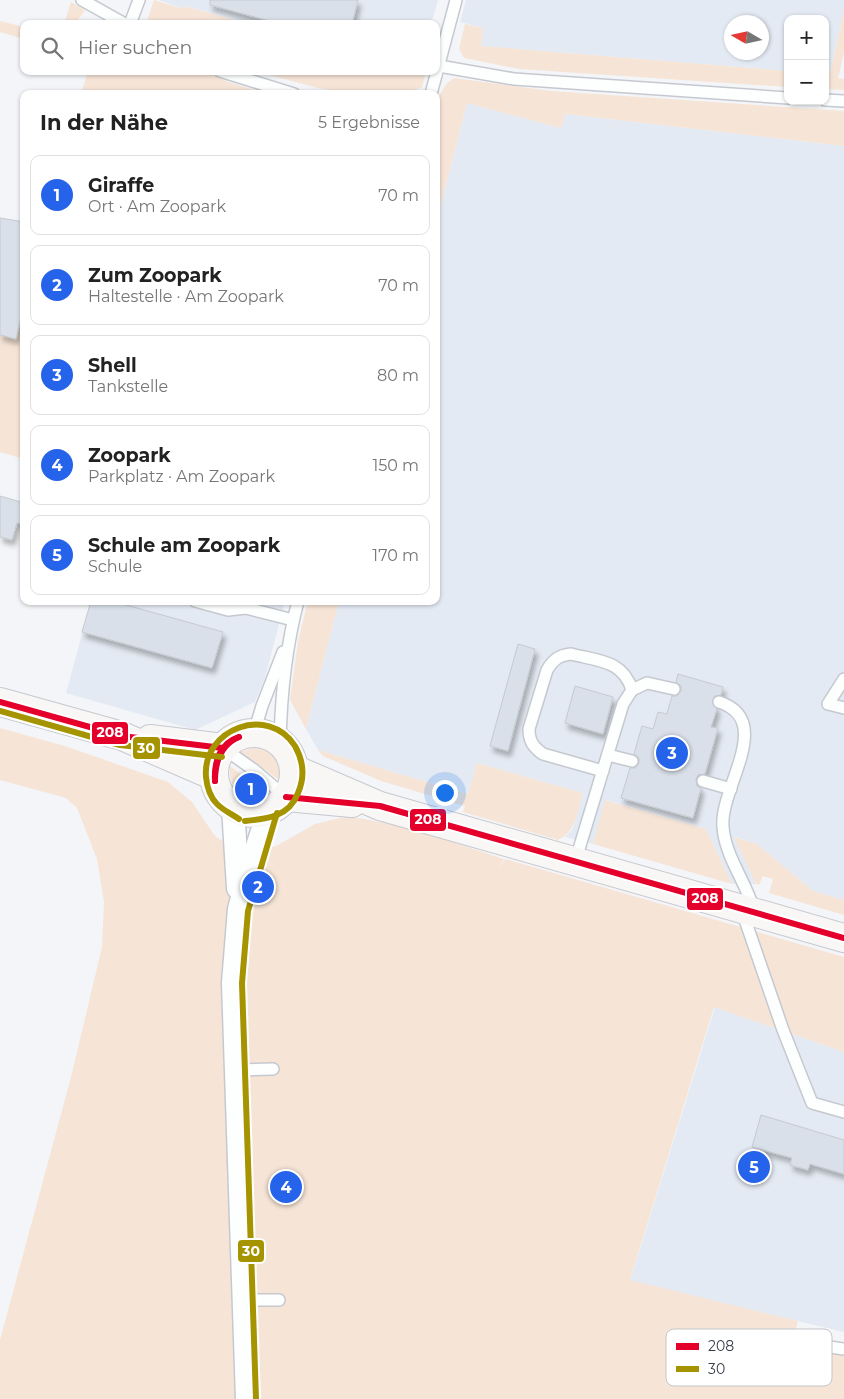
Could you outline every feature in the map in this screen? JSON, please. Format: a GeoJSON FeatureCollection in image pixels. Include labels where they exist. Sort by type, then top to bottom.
{"type":"FeatureCollection","features":[{"type":"Feature","properties":{"kind":"main road"},"geometry":{"type":"LineString","coordinates":[[0,702],[122,736],[214,776]]}},
{"type":"Feature","properties":{"kind":"main road"},"geometry":{"type":"LineString","coordinates":[[278,804],[294,779],[294,769],[290,754],[280,742],[272,737],[254,733],[242,734],[231,740],[223,748],[216,762],[214,776],[220,794],[233,807],[251,813],[278,804],[380,806]]}},
{"type":"Feature","properties":{"kind":"main road"},"geometry":{"type":"LineString","coordinates":[[122,736],[223,748]]}},
{"type":"Feature","properties":{"kind":"main road"},"geometry":{"type":"LineString","coordinates":[[294,769],[380,806],[844,938]]}},
{"type":"Feature","properties":{"kind":"street"},"geometry":{"type":"LineString","coordinates":[[239,909],[252,862],[278,804]]}},
{"type":"Feature","properties":{"kind":"street"},"geometry":{"type":"LineString","coordinates":[[233,807],[239,909],[233,983],[247,1399]]}},
{"type":"Feature","properties":{"kind":"lane"},"geometry":{"type":"LineString","coordinates":[[82,0],[118,20]]}},
{"type":"Feature","properties":{"kind":"lane"},"geometry":{"type":"LineString","coordinates":[[132,20],[139,0]]}},
{"type":"Feature","properties":{"kind":"lane"},"geometry":{"type":"LineString","coordinates":[[440,48],[456,0]]}},
{"type":"Feature","properties":{"kind":"lane"},"geometry":{"type":"LineString","coordinates":[[440,66],[514,79],[784,98]]}},
{"type":"Feature","properties":{"kind":"lane"},"geometry":{"type":"LineString","coordinates":[[228,75],[280,90]]}},
{"type":"Feature","properties":{"kind":"lane"},"geometry":{"type":"LineString","coordinates":[[432,90],[436,75]]}},
{"type":"Feature","properties":{"kind":"lane"},"geometry":{"type":"LineString","coordinates":[[829,100],[844,102]]}},
{"type":"Feature","properties":{"kind":"lane"},"geometry":{"type":"LineString","coordinates":[[210,605],[228,610],[244,605]]}},
{"type":"Feature","properties":{"kind":"lane"},"geometry":{"type":"LineString","coordinates":[[250,605],[293,620]]}},
{"type":"Feature","properties":{"kind":"lane"},"geometry":{"type":"LineString","coordinates":[[254,733],[262,706],[288,639],[297,605]]}},
{"type":"Feature","properties":{"kind":"lane"},"geometry":{"type":"LineString","coordinates":[[280,742],[288,639]]}},
{"type":"Feature","properties":{"kind":"lane"},"geometry":{"type":"LineString","coordinates":[[603,771],[543,754],[532,744],[529,729],[547,670],[558,657],[571,654],[621,669],[628,677],[632,690]]}},
{"type":"Feature","properties":{"kind":"lane"},"geometry":{"type":"LineString","coordinates":[[844,679],[828,704],[844,708]]}},
{"type":"Feature","properties":{"kind":"lane"},"geometry":{"type":"LineString","coordinates":[[575,863],[623,704],[632,690],[647,683],[674,689]]}},
{"type":"Feature","properties":{"kind":"lane"},"geometry":{"type":"LineString","coordinates":[[719,702],[738,711],[743,720],[744,744],[723,819],[724,836],[749,912],[783,1030],[812,1103],[844,1112]]}},
{"type":"Feature","properties":{"kind":"lane"},"geometry":{"type":"LineString","coordinates":[[223,748],[254,770],[278,804]]}},
{"type":"Feature","properties":{"kind":"lane"},"geometry":{"type":"LineString","coordinates":[[608,755],[632,761]]}},
{"type":"Feature","properties":{"kind":"lane"},"geometry":{"type":"LineString","coordinates":[[703,781],[731,789]]}},
{"type":"Feature","properties":{"kind":"lane"},"geometry":{"type":"LineString","coordinates":[[236,1070],[273,1069]]}},
{"type":"Feature","properties":{"kind":"lane"},"geometry":{"type":"LineString","coordinates":[[244,1300],[279,1300]]}},
{"type":"Feature","properties":{"kind":"shaded area"},"geometry":{"type":"Polygon","coordinates":[[[154,0],[183,9],[184,6],[235,20],[147,20],[154,0]]]}},
{"type":"Feature","properties":{"kind":"shaded area"},"geometry":{"type":"Polygon","coordinates":[[[159,0],[438,0],[432,20],[236,20],[185,6],[183,9],[159,0]]]}},
{"type":"Feature","properties":{"kind":"shaded area"},"geometry":{"type":"Polygon","coordinates":[[[466,0],[844,0],[844,10],[830,74],[829,15],[784,15],[784,71],[480,46],[483,28],[460,22],[466,0]]]}},
{"type":"Feature","properties":{"kind":"shaded area"},"geometry":{"type":"Polygon","coordinates":[[[71,2],[85,10],[78,20],[65,20],[71,2]]]}},
{"type":"Feature","properties":{"kind":"shaded area"},"geometry":{"type":"Polygon","coordinates":[[[844,10],[844,53],[838,78],[844,79],[844,90],[829,89],[830,74],[844,10]]]}},
{"type":"Feature","properties":{"kind":"shaded area"},"geometry":{"type":"Polygon","coordinates":[[[0,21],[20,26],[20,38],[0,32],[0,21]]]}},
{"type":"Feature","properties":{"kind":"shaded area"},"geometry":{"type":"Polygon","coordinates":[[[465,24],[483,28],[481,46],[784,71],[784,87],[519,69],[464,58],[459,49],[465,24]]]}},
{"type":"Feature","properties":{"kind":"shaded area"},"geometry":{"type":"Polygon","coordinates":[[[87,75],[213,75],[228,82],[255,90],[82,90],[87,75]]]}},
{"type":"Feature","properties":{"kind":"shaded area"},"geometry":{"type":"Polygon","coordinates":[[[269,75],[425,75],[422,87],[416,90],[322,89],[269,75]]]}},
{"type":"Feature","properties":{"kind":"shaded area"},"geometry":{"type":"Polygon","coordinates":[[[454,78],[551,91],[844,111],[844,146],[565,114],[561,128],[467,103],[440,208],[440,96],[447,84],[454,78]]]}},
{"type":"Feature","properties":{"kind":"shaded area"},"geometry":{"type":"Polygon","coordinates":[[[467,103],[561,128],[565,114],[844,146],[844,900],[813,891],[757,844],[735,837],[756,884],[732,884],[706,829],[606,800],[593,844],[565,837],[573,828],[583,793],[477,763],[468,794],[318,750],[306,729],[338,605],[440,605],[440,208],[467,103]]]}},
{"type":"Feature","properties":{"kind":"shaded area"},"geometry":{"type":"Polygon","coordinates":[[[20,321],[20,458],[0,452],[0,335],[16,339],[20,321]]]}},
{"type":"Feature","properties":{"kind":"shaded area"},"geometry":{"type":"Polygon","coordinates":[[[90,605],[284,605],[265,678],[255,702],[195,730],[66,693],[90,605]]]}},
{"type":"Feature","properties":{"kind":"shaded area"},"geometry":{"type":"Polygon","coordinates":[[[307,605],[338,605],[306,729],[290,700],[298,641],[307,605]]]}},
{"type":"Feature","properties":{"kind":"shaded area"},"geometry":{"type":"Polygon","coordinates":[[[0,728],[65,746],[168,782],[192,802],[215,836],[231,847],[259,849],[276,846],[315,824],[348,816],[411,828],[504,859],[498,870],[505,859],[844,957],[844,1052],[714,1007],[630,1280],[798,1321],[796,1329],[666,1329],[666,1386],[832,1386],[832,1352],[844,1353],[844,1399],[0,1399],[0,1340],[71,1077],[102,947],[104,902],[97,859],[77,808],[66,798],[0,780],[0,728]]]}},
{"type":"Feature","properties":{"kind":"shaded area"},"geometry":{"type":"Polygon","coordinates":[[[256,747],[269,751],[278,758],[283,775],[282,782],[240,752],[256,747]]]}},
{"type":"Feature","properties":{"kind":"shaded area"},"geometry":{"type":"Polygon","coordinates":[[[318,750],[468,794],[477,763],[583,793],[573,826],[569,832],[558,840],[463,812],[465,806],[381,781],[323,756],[318,750]]]}},
{"type":"Feature","properties":{"kind":"shaded area"},"geometry":{"type":"Polygon","coordinates":[[[230,766],[271,797],[254,800],[241,795],[232,783],[230,766]]]}},
{"type":"Feature","properties":{"kind":"shaded area"},"geometry":{"type":"Polygon","coordinates":[[[605,800],[706,829],[732,884],[593,844],[605,800]]]}},
{"type":"Feature","properties":{"kind":"shaded area"},"geometry":{"type":"Polygon","coordinates":[[[734,837],[757,844],[813,891],[844,900],[844,915],[769,893],[773,879],[763,876],[759,885],[756,884],[734,837]]]}},
{"type":"Feature","properties":{"kind":"shaded area"},"geometry":{"type":"Polygon","coordinates":[[[715,1007],[844,1052],[844,1332],[630,1281],[715,1007]]]}},
{"type":"Feature","properties":{"kind":"building"},"geometry":{"type":"Polygon","coordinates":[[[210,0],[358,0],[353,20],[266,20],[210,5],[210,0]]]}},
{"type":"Feature","properties":{"kind":"building"},"geometry":{"type":"Polygon","coordinates":[[[0,218],[20,221],[20,321],[16,339],[0,335],[0,218]]]}},
{"type":"Feature","properties":{"kind":"building"},"geometry":{"type":"Polygon","coordinates":[[[0,496],[20,502],[20,523],[17,523],[12,540],[0,537],[0,496]]]}},
{"type":"Feature","properties":{"kind":"building"},"geometry":{"type":"Polygon","coordinates":[[[90,605],[126,605],[223,632],[212,668],[82,632],[90,605]]]}},
{"type":"Feature","properties":{"kind":"building"},"geometry":{"type":"Polygon","coordinates":[[[518,644],[535,649],[508,751],[490,746],[518,644]]]}},
{"type":"Feature","properties":{"kind":"building"},"geometry":{"type":"Polygon","coordinates":[[[678,674],[723,687],[721,695],[715,696],[712,702],[717,709],[711,727],[718,728],[705,774],[698,775],[696,779],[697,786],[701,788],[693,818],[621,798],[630,768],[635,768],[639,763],[639,758],[634,754],[642,726],[653,729],[658,712],[667,714],[672,696],[677,696],[681,691],[681,686],[676,682],[678,674]]]}},
{"type":"Feature","properties":{"kind":"building"},"geometry":{"type":"Polygon","coordinates":[[[575,686],[613,697],[603,734],[565,723],[575,686]]]}},
{"type":"Feature","properties":{"kind":"building"},"geometry":{"type":"Polygon","coordinates":[[[761,1115],[844,1140],[844,1174],[810,1164],[808,1170],[790,1165],[792,1158],[752,1147],[761,1115]]]}},
{"type":"Feature","properties":{"kind":"transit line","name":"208"},"geometry":{"type":"LineString","coordinates":[[0,702],[122,736],[223,748]]}},
{"type":"Feature","properties":{"kind":"transit line","name":"30"},"geometry":{"type":"LineString","coordinates":[[0,711],[120,745],[222,757]]}},
{"type":"Feature","properties":{"kind":"transit line","name":"30"},"geometry":{"type":"LineString","coordinates":[[239,819],[225,811],[211,795],[206,777],[208,760],[214,746],[225,735],[239,728],[254,725],[269,726],[283,733],[295,746],[302,770],[300,787],[294,801],[283,812],[269,818],[245,821]]}},
{"type":"Feature","properties":{"kind":"transit line","name":"208"},"geometry":{"type":"LineString","coordinates":[[215,781],[219,754],[227,744],[239,737]]}},
{"type":"Feature","properties":{"kind":"transit line","name":"208"},"geometry":{"type":"LineString","coordinates":[[215,781],[220,755],[227,745],[239,737]]}},
{"type":"Feature","properties":{"kind":"transit line","name":"208"},"geometry":{"type":"LineString","coordinates":[[286,797],[380,806],[844,938]]}},
{"type":"Feature","properties":{"kind":"transit line","name":"30"},"geometry":{"type":"LineString","coordinates":[[256,1399],[242,983],[248,911],[277,813]]}},
{"type":"Feature","properties":{"kind":"place","name":"Shell"},"geometry":{"type":"Point","coordinates":[672,753]}},
{"type":"Feature","properties":{"kind":"place","name":"Giraffe"},"geometry":{"type":"Point","coordinates":[251,789]}},
{"type":"Feature","properties":{"kind":"place","name":"Zum Zoopark"},"geometry":{"type":"Point","coordinates":[258,887]}},
{"type":"Feature","properties":{"kind":"place","name":"Schule am Zoopark"},"geometry":{"type":"Point","coordinates":[754,1167]}},
{"type":"Feature","properties":{"kind":"place","name":"Zoopark"},"geometry":{"type":"Point","coordinates":[286,1187]}}]}
